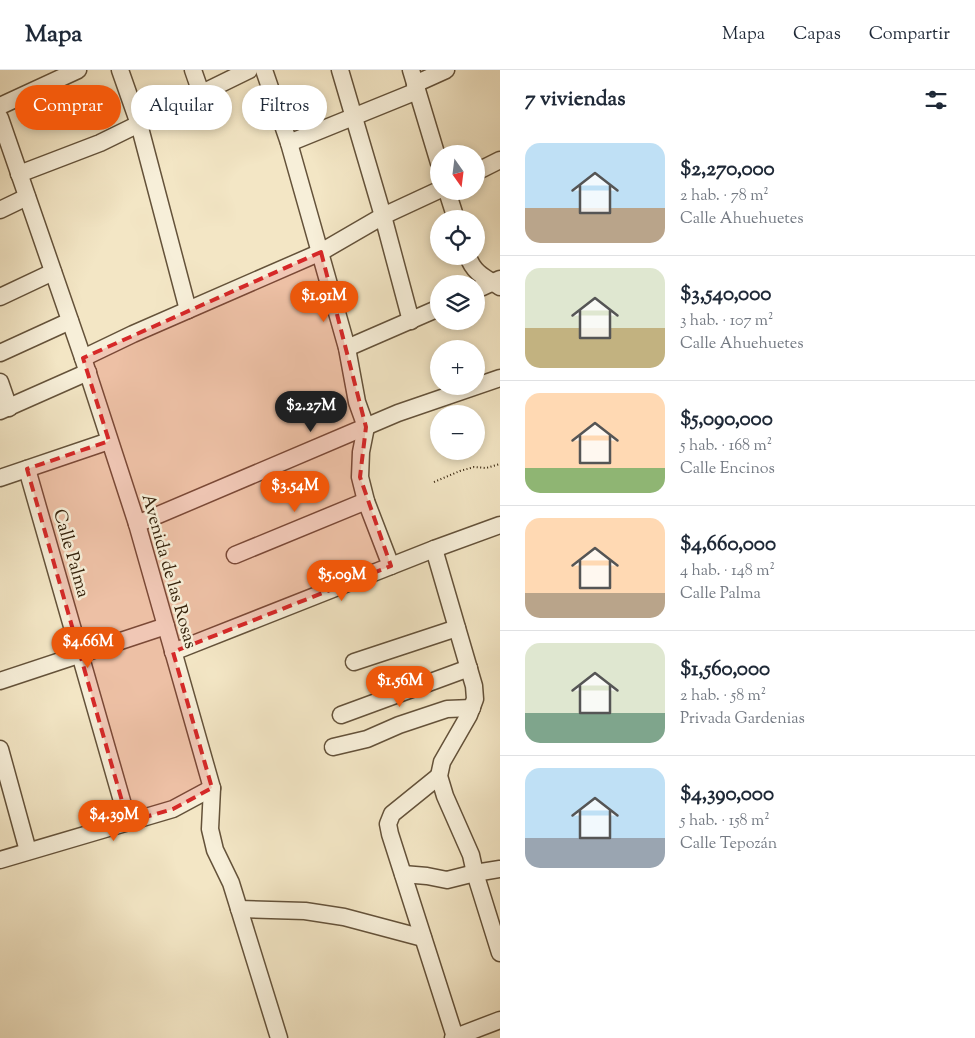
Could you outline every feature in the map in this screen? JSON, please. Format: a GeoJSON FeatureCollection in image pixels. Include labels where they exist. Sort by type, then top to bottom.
{"type":"FeatureCollection","features":[{"type":"Feature","properties":{"kind":"street"},"geometry":{"type":"LineString","coordinates":[[0,106],[78,70]]}},
{"type":"Feature","properties":{"kind":"street"},"geometry":{"type":"LineString","coordinates":[[120,70],[131,101]]}},
{"type":"Feature","properties":{"kind":"street"},"geometry":{"type":"LineString","coordinates":[[194,70],[199,85]]}},
{"type":"Feature","properties":{"kind":"street"},"geometry":{"type":"LineString","coordinates":[[217,85],[248,70]]}},
{"type":"Feature","properties":{"kind":"street"},"geometry":{"type":"LineString","coordinates":[[264,70],[289,143],[347,348],[357,402],[366,427],[361,452],[360,477],[366,501],[391,566]]}},
{"type":"Feature","properties":{"kind":"street"},"geometry":{"type":"LineString","coordinates":[[340,70],[411,321]]}},
{"type":"Feature","properties":{"kind":"street"},"geometry":{"type":"LineString","coordinates":[[289,143],[354,116],[414,82],[446,70]]}},
{"type":"Feature","properties":{"kind":"street"},"geometry":{"type":"LineString","coordinates":[[414,82],[433,145]]}},
{"type":"Feature","properties":{"kind":"street","name":"Avenida de las Rosas"},"geometry":{"type":"LineString","coordinates":[[0,118],[85,365],[136,524],[212,788],[210,829],[215,850],[228,875],[279,1038]]}},
{"type":"Feature","properties":{"kind":"street"},"geometry":{"type":"LineString","coordinates":[[19,174],[100,143],[131,128]]}},
{"type":"Feature","properties":{"kind":"street"},"geometry":{"type":"LineString","coordinates":[[141,130],[188,310]]}},
{"type":"Feature","properties":{"kind":"street"},"geometry":{"type":"LineString","coordinates":[[485,168],[500,160]]}},
{"type":"Feature","properties":{"kind":"street"},"geometry":{"type":"LineString","coordinates":[[0,382],[4,410],[188,310],[320,252],[382,216],[430,194]]}},
{"type":"Feature","properties":{"kind":"street"},"geometry":{"type":"LineString","coordinates":[[0,210],[27,197]]}},
{"type":"Feature","properties":{"kind":"street"},"geometry":{"type":"LineString","coordinates":[[471,265],[480,276],[498,283]]}},
{"type":"Feature","properties":{"kind":"street"},"geometry":{"type":"LineString","coordinates":[[0,297],[53,272]]}},
{"type":"Feature","properties":{"kind":"street"},"geometry":{"type":"LineString","coordinates":[[485,287],[498,283]]}},
{"type":"Feature","properties":{"kind":"street"},"geometry":{"type":"LineString","coordinates":[[347,348],[430,312]]}},
{"type":"Feature","properties":{"kind":"street"},"geometry":{"type":"LineString","coordinates":[[0,353],[70,321]]}},
{"type":"Feature","properties":{"kind":"street"},"geometry":{"type":"LineString","coordinates":[[136,524],[398,413],[500,378]]}},
{"type":"Feature","properties":{"kind":"street"},"geometry":{"type":"LineString","coordinates":[[0,478],[109,442]]}},
{"type":"Feature","properties":{"kind":"street","name":"Calle Palma"},"geometry":{"type":"LineString","coordinates":[[27,469],[128,822]]}},
{"type":"Feature","properties":{"kind":"street"},"geometry":{"type":"LineString","coordinates":[[235,554],[366,501]]}},
{"type":"Feature","properties":{"kind":"street"},"geometry":{"type":"LineString","coordinates":[[173,652],[434,549],[500,525]]}},
{"type":"Feature","properties":{"kind":"street"},"geometry":{"type":"LineString","coordinates":[[434,549],[474,686],[475,699],[472,708],[442,762],[439,776],[444,796],[471,855],[500,953]]}},
{"type":"Feature","properties":{"kind":"street"},"geometry":{"type":"LineString","coordinates":[[0,681],[166,626]]}},
{"type":"Feature","properties":{"kind":"street"},"geometry":{"type":"LineString","coordinates":[[354,662],[457,628]]}},
{"type":"Feature","properties":{"kind":"street"},"geometry":{"type":"LineString","coordinates":[[341,714],[469,668]]}},
{"type":"Feature","properties":{"kind":"street"},"geometry":{"type":"LineString","coordinates":[[334,747],[367,739],[399,725],[447,709],[472,708]]}},
{"type":"Feature","properties":{"kind":"street"},"geometry":{"type":"LineString","coordinates":[[0,749],[28,851]]}},
{"type":"Feature","properties":{"kind":"street"},"geometry":{"type":"LineString","coordinates":[[439,776],[392,814],[388,824],[454,1038],[499,1024]]}},
{"type":"Feature","properties":{"kind":"street"},"geometry":{"type":"LineString","coordinates":[[0,860],[174,809],[212,788]]}},
{"type":"Feature","properties":{"kind":"street"},"geometry":{"type":"LineString","coordinates":[[403,874],[447,880],[500,869]]}},
{"type":"Feature","properties":{"kind":"street"},"geometry":{"type":"LineString","coordinates":[[239,909],[305,912],[344,917],[423,938]]}},
{"type":"Feature","properties":{"kind":"path"},"geometry":{"type":"LineString","coordinates":[[434,482],[474,467],[486,468],[500,464]]}},
{"type":"Feature","properties":{"kind":"highlighted area"},"geometry":{"type":"Polygon","coordinates":[[[321,252],[366,427],[360,477],[391,566],[173,652],[212,788],[173,809],[128,822],[27,469],[109,441],[83,358],[321,252]]]}}]}
